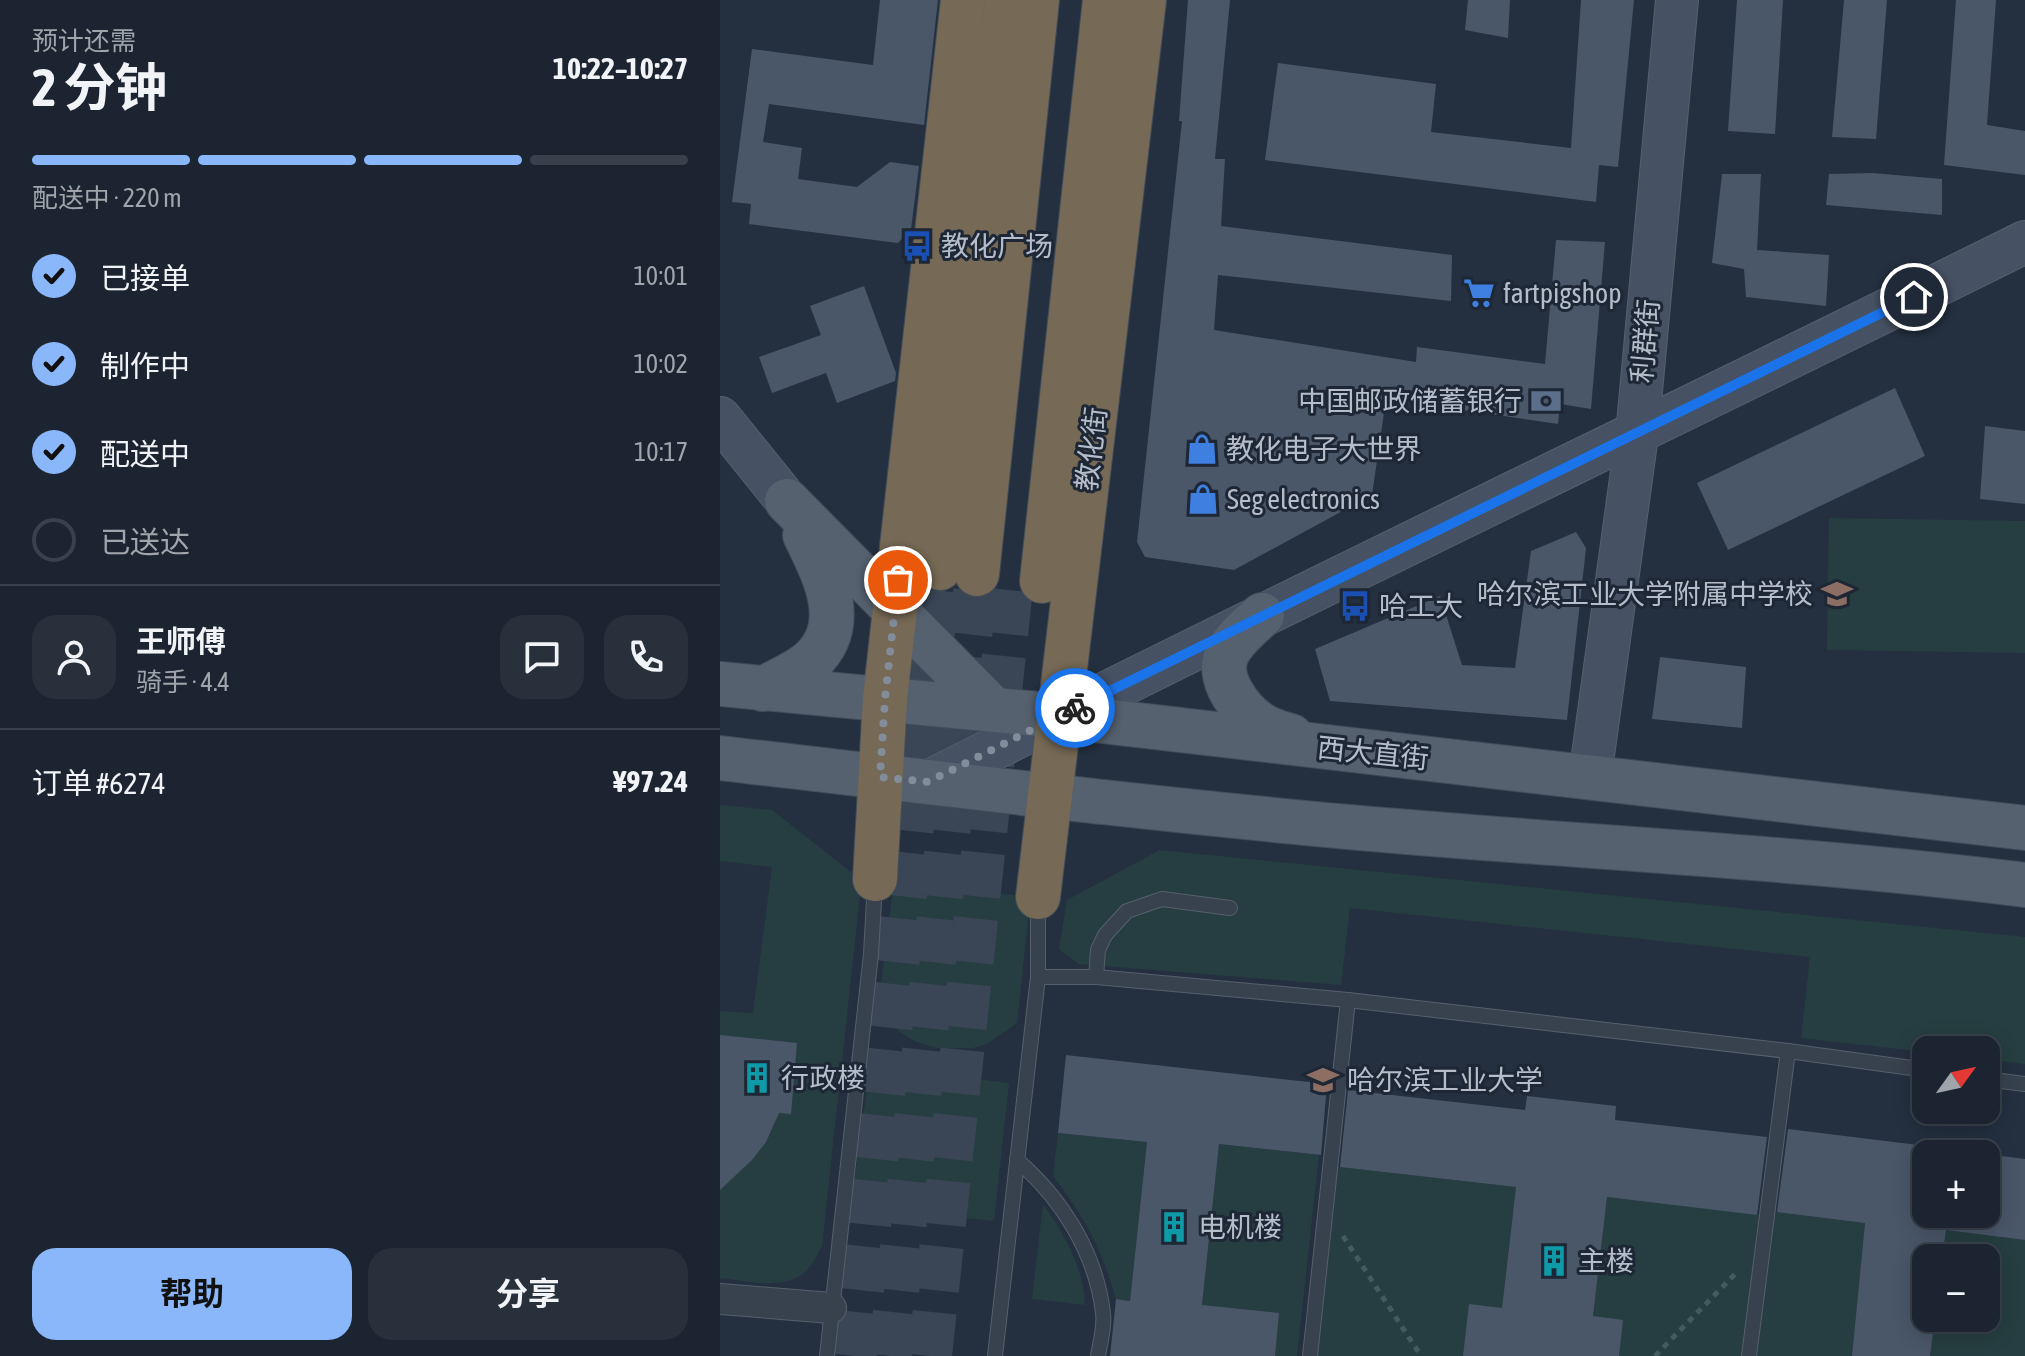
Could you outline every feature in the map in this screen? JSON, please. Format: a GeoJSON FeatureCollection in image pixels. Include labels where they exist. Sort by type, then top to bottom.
{"type":"FeatureCollection","features":[{"type":"Feature","properties":{"kind":"highway"},"geometry":{"type":"LineString","coordinates":[[875,879],[885,699],[963,0]]}},
{"type":"Feature","properties":{"kind":"highway"},"geometry":{"type":"LineString","coordinates":[[992,575],[1007,0]]}},
{"type":"Feature","properties":{"kind":"highway"},"geometry":{"type":"LineString","coordinates":[[992,575],[1037,0]]}},
{"type":"Feature","properties":{"kind":"highway"},"geometry":{"type":"LineString","coordinates":[[992,575],[1080,0]]}},
{"type":"Feature","properties":{"kind":"highway","name":"教化街"},"geometry":{"type":"LineString","coordinates":[[992,575],[1105,0]]}},
{"type":"Feature","properties":{"kind":"highway","name":"教化街"},"geometry":{"type":"LineString","coordinates":[[1038,897],[1144,0]]}},
{"type":"Feature","properties":{"kind":"main road"},"geometry":{"type":"LineString","coordinates":[[787,501],[994,710]]}},
{"type":"Feature","properties":{"kind":"main road"},"geometry":{"type":"LineString","coordinates":[[763,689],[812,660],[822,647],[832,617],[828,584],[787,501]]}},
{"type":"Feature","properties":{"kind":"main road"},"geometry":{"type":"LineString","coordinates":[[1262,615],[1240,635],[1226,654],[1223,668],[1236,699],[1249,716],[1276,732],[1344,750]]}},
{"type":"Feature","properties":{"kind":"main road","name":"西大直街"},"geometry":{"type":"LineString","coordinates":[[720,684],[1060,716],[2025,828]]}},
{"type":"Feature","properties":{"kind":"main road"},"geometry":{"type":"LineString","coordinates":[[720,758],[1050,797],[1364,828],[1919,872],[2025,885]]}},
{"type":"Feature","properties":{"kind":"street","name":"利群街"},"geometry":{"type":"LineString","coordinates":[[1590,777],[1637,435],[1677,0]]}},
{"type":"Feature","properties":{"kind":"street"},"geometry":{"type":"LineString","coordinates":[[928,782],[2025,242]]}},
{"type":"Feature","properties":{"kind":"street"},"geometry":{"type":"LineString","coordinates":[[720,418],[787,501]]}},
{"type":"Feature","properties":{"kind":"street"},"geometry":{"type":"LineString","coordinates":[[720,1299],[831,1308]]}},
{"type":"Feature","properties":{"kind":"lane"},"geometry":{"type":"LineString","coordinates":[[827,1356],[871,954],[875,879]]}},
{"type":"Feature","properties":{"kind":"lane"},"geometry":{"type":"LineString","coordinates":[[995,1356],[1038,977],[1038,897]]}},
{"type":"Feature","properties":{"kind":"lane"},"geometry":{"type":"LineString","coordinates":[[1096,977],[1098,950],[1105,935],[1127,911],[1162,899],[1230,908]]}},
{"type":"Feature","properties":{"kind":"lane"},"geometry":{"type":"LineString","coordinates":[[1038,977],[1096,977],[1348,1000],[1912,1068]]}},
{"type":"Feature","properties":{"kind":"lane"},"geometry":{"type":"LineString","coordinates":[[1310,1356],[1348,1000]]}},
{"type":"Feature","properties":{"kind":"lane"},"geometry":{"type":"LineString","coordinates":[[1749,1356],[1788,1051]]}},
{"type":"Feature","properties":{"kind":"lane"},"geometry":{"type":"LineString","coordinates":[[2000,1081],[2025,1084]]}},
{"type":"Feature","properties":{"kind":"lane"},"geometry":{"type":"LineString","coordinates":[[1017,1160],[1037,1178],[1080,1236],[1104,1316],[1098,1356]]}},
{"type":"Feature","properties":{"kind":"path"},"geometry":{"type":"LineString","coordinates":[[1325,1209],[1421,1356]]}},
{"type":"Feature","properties":{"kind":"path"},"geometry":{"type":"LineString","coordinates":[[1655,1356],[1762,1247]]}},
{"type":"Feature","properties":{"kind":"green space"},"geometry":{"type":"Polygon","coordinates":[[[1829,518],[2025,521],[2025,653],[1827,650],[1829,518]]]}},
{"type":"Feature","properties":{"kind":"green space"},"geometry":{"type":"Polygon","coordinates":[[[720,805],[772,810],[856,876],[860,895],[822,1246],[800,1276],[778,1283],[720,1278],[720,1011],[753,1013],[772,867],[720,861],[720,805]]]}},
{"type":"Feature","properties":{"kind":"green space"},"geometry":{"type":"Polygon","coordinates":[[[1160,850],[2025,937],[2025,1064],[2000,1061],[2000,1036],[1912,1036],[1912,1050],[1801,1038],[1810,957],[1350,908],[1341,985],[1079,964],[1059,949],[1067,900],[1160,850]]]}},
{"type":"Feature","properties":{"kind":"green space"},"geometry":{"type":"Polygon","coordinates":[[[900,884],[1023,896],[1030,903],[1017,1023],[987,1044],[973,1048],[937,1048],[916,1042],[900,1032],[878,1006],[893,890],[900,884]]]}},
{"type":"Feature","properties":{"kind":"green space"},"geometry":{"type":"Polygon","coordinates":[[[870,1066],[1009,1083],[994,1221],[851,1205],[870,1066]]]}},
{"type":"Feature","properties":{"kind":"green space"},"geometry":{"type":"Polygon","coordinates":[[[1058,1133],[1147,1142],[1130,1301],[1116,1299],[1091,1234],[1053,1176],[1058,1133]]]}},
{"type":"Feature","properties":{"kind":"green space"},"geometry":{"type":"Polygon","coordinates":[[[1219,1144],[1319,1155],[1297,1356],[1275,1356],[1202,1305],[1219,1144]]]}},
{"type":"Feature","properties":{"kind":"green space"},"geometry":{"type":"Polygon","coordinates":[[[1334,1166],[1532,1189],[1513,1210],[1502,1308],[1463,1356],[1315,1356],[1334,1166]]]}},
{"type":"Feature","properties":{"kind":"green space"},"geometry":{"type":"Polygon","coordinates":[[[1590,1195],[1759,1215],[1743,1356],[1619,1356],[1593,1316],[1604,1217],[1590,1195]]]}},
{"type":"Feature","properties":{"kind":"green space"},"geometry":{"type":"Polygon","coordinates":[[[1043,1204],[1072,1252],[1081,1278],[1085,1305],[1032,1299],[1043,1204]]]}},
{"type":"Feature","properties":{"kind":"green space"},"geometry":{"type":"Polygon","coordinates":[[[1774,1212],[1865,1223],[1852,1356],[1757,1356],[1774,1212]]]}},
{"type":"Feature","properties":{"kind":"green space"},"geometry":{"type":"Polygon","coordinates":[[[1946,1230],[2025,1240],[2025,1356],[1930,1356],[1933,1332],[2000,1332],[2000,1244],[1944,1244],[1946,1230]]]}},
{"type":"Feature","properties":{"kind":"building"},"geometry":{"type":"Polygon","coordinates":[[[880,0],[938,0],[924,125],[769,104],[763,142],[802,148],[798,179],[857,187],[890,162],[919,166],[911,229],[898,243],[749,224],[751,204],[732,202],[752,49],[873,65],[880,0]]]}},
{"type":"Feature","properties":{"kind":"building"},"geometry":{"type":"Polygon","coordinates":[[[1188,0],[1230,0],[1215,159],[1225,159],[1221,226],[1452,255],[1451,301],[1218,275],[1214,330],[1416,362],[1417,347],[1545,364],[1556,240],[1605,242],[1591,409],[1560,404],[1558,424],[1386,399],[1372,495],[1234,570],[1145,557],[1137,542],[1182,121],[1179,121],[1188,0]]]}},
{"type":"Feature","properties":{"kind":"building"},"geometry":{"type":"Polygon","coordinates":[[[1468,0],[1510,0],[1508,38],[1465,30],[1468,0]]]}},
{"type":"Feature","properties":{"kind":"building"},"geometry":{"type":"Polygon","coordinates":[[[1581,0],[1634,0],[1618,167],[1599,165],[1596,202],[1265,160],[1278,63],[1436,84],[1431,132],[1571,148],[1581,0]]]}},
{"type":"Feature","properties":{"kind":"building"},"geometry":{"type":"Polygon","coordinates":[[[1737,0],[1783,0],[1775,134],[1728,131],[1737,0]]]}},
{"type":"Feature","properties":{"kind":"building"},"geometry":{"type":"Polygon","coordinates":[[[1844,0],[1887,0],[1876,139],[1832,137],[1844,0]]]}},
{"type":"Feature","properties":{"kind":"building"},"geometry":{"type":"Polygon","coordinates":[[[1956,0],[1996,0],[1987,125],[2025,131],[2025,175],[1944,165],[1956,0]]]}},
{"type":"Feature","properties":{"kind":"building"},"geometry":{"type":"Polygon","coordinates":[[[1872,173],[1942,179],[1942,215],[1826,205],[1829,174],[1872,173]]]}},
{"type":"Feature","properties":{"kind":"building"},"geometry":{"type":"Polygon","coordinates":[[[1722,174],[1761,174],[1757,250],[1829,255],[1826,306],[1746,297],[1744,269],[1712,263],[1722,174]]]}},
{"type":"Feature","properties":{"kind":"building"},"geometry":{"type":"Polygon","coordinates":[[[864,286],[896,373],[895,381],[837,403],[826,373],[772,393],[759,357],[821,335],[810,306],[864,286]]]}},
{"type":"Feature","properties":{"kind":"building"},"geometry":{"type":"Polygon","coordinates":[[[1895,388],[1925,456],[1728,550],[1697,483],[1895,388]]]}},
{"type":"Feature","properties":{"kind":"building"},"geometry":{"type":"Polygon","coordinates":[[[1985,426],[2025,431],[2025,504],[1980,499],[1985,426]]]}},
{"type":"Feature","properties":{"kind":"building"},"geometry":{"type":"Polygon","coordinates":[[[1576,532],[1586,548],[1567,720],[1330,701],[1315,649],[1440,596],[1462,665],[1515,668],[1531,551],[1576,532]]]}},
{"type":"Feature","properties":{"kind":"building"},"geometry":{"type":"Polygon","coordinates":[[[1660,657],[1746,667],[1742,728],[1652,719],[1660,657]]]}},
{"type":"Feature","properties":{"kind":"building","name":"行政楼"},"geometry":{"type":"Polygon","coordinates":[[[720,1035],[797,1043],[791,1114],[779,1113],[766,1142],[720,1190],[720,1035]]]}},
{"type":"Feature","properties":{"kind":"building","name":"电机楼"},"geometry":{"type":"Polygon","coordinates":[[[1066,1055],[1327,1084],[1321,1155],[1219,1144],[1202,1305],[1279,1313],[1275,1356],[1110,1356],[1116,1299],[1130,1301],[1147,1142],[1058,1133],[1066,1055]]]}},
{"type":"Feature","properties":{"kind":"building","name":"主楼"},"geometry":{"type":"Polygon","coordinates":[[[1348,1090],[1525,1110],[1527,1096],[1616,1106],[1615,1120],[1767,1137],[1757,1215],[1607,1197],[1593,1316],[1623,1320],[1619,1356],[1463,1356],[1469,1304],[1502,1308],[1516,1187],[1340,1167],[1348,1090]]]}},
{"type":"Feature","properties":{"kind":"building"},"geometry":{"type":"Polygon","coordinates":[[[1788,1129],[1912,1144],[1912,1228],[2000,1228],[2000,1156],[2025,1159],[2025,1240],[1946,1230],[1944,1244],[1912,1244],[1912,1332],[1933,1332],[1930,1356],[1852,1356],[1865,1223],[1777,1212],[1788,1129]]]}},
{"type":"Feature","properties":{"kind":"tunnel"},"geometry":{"type":"LineString","coordinates":[[855,1356],[940,568]]}},
{"type":"Feature","properties":{"kind":"tunnel"},"geometry":{"type":"LineString","coordinates":[[890,1356],[977,574]]}},
{"type":"Feature","properties":{"kind":"tunnel"},"geometry":{"type":"LineString","coordinates":[[930,1356],[1012,578]]}},
{"type":"Feature","properties":{"kind":"way so far"},"geometry":{"type":"LineString","coordinates":[[898,580],[880,777],[928,782],[1075,708]]}},
{"type":"Feature","properties":{"kind":"place","name":"教化广场"},"geometry":{"type":"Point","coordinates":[917,246]}},
{"type":"Feature","properties":{"kind":"place","name":"fartpigshop"},"geometry":{"type":"Point","coordinates":[1479,293]}},
{"type":"Feature","properties":{"kind":"place","name":"中国邮政储蓄银行"},"geometry":{"type":"Point","coordinates":[1546,401]}},
{"type":"Feature","properties":{"kind":"place","name":"教化电子大世界"},"geometry":{"type":"Point","coordinates":[1202,449]}},
{"type":"Feature","properties":{"kind":"place","name":"Seg electronics"},"geometry":{"type":"Point","coordinates":[1203,499]}},
{"type":"Feature","properties":{"kind":"place","name":"哈尔滨工业大学附属中学校"},"geometry":{"type":"Point","coordinates":[1837,594]}},
{"type":"Feature","properties":{"kind":"place","name":"哈工大"},"geometry":{"type":"Point","coordinates":[1355,606]}},
{"type":"Feature","properties":{"kind":"place","name":"行政楼"},"geometry":{"type":"Point","coordinates":[757,1078]}},
{"type":"Feature","properties":{"kind":"place","name":"哈尔滨工业大学"},"geometry":{"type":"Point","coordinates":[1323,1080]}},
{"type":"Feature","properties":{"kind":"place","name":"电机楼"},"geometry":{"type":"Point","coordinates":[1174,1227]}},
{"type":"Feature","properties":{"kind":"place","name":"主楼"},"geometry":{"type":"Point","coordinates":[1554,1261]}},
{"type":"Feature","properties":{"kind":"route"},"geometry":{"type":"LineString","coordinates":[[1075,708],[1914,297]]}}]}
